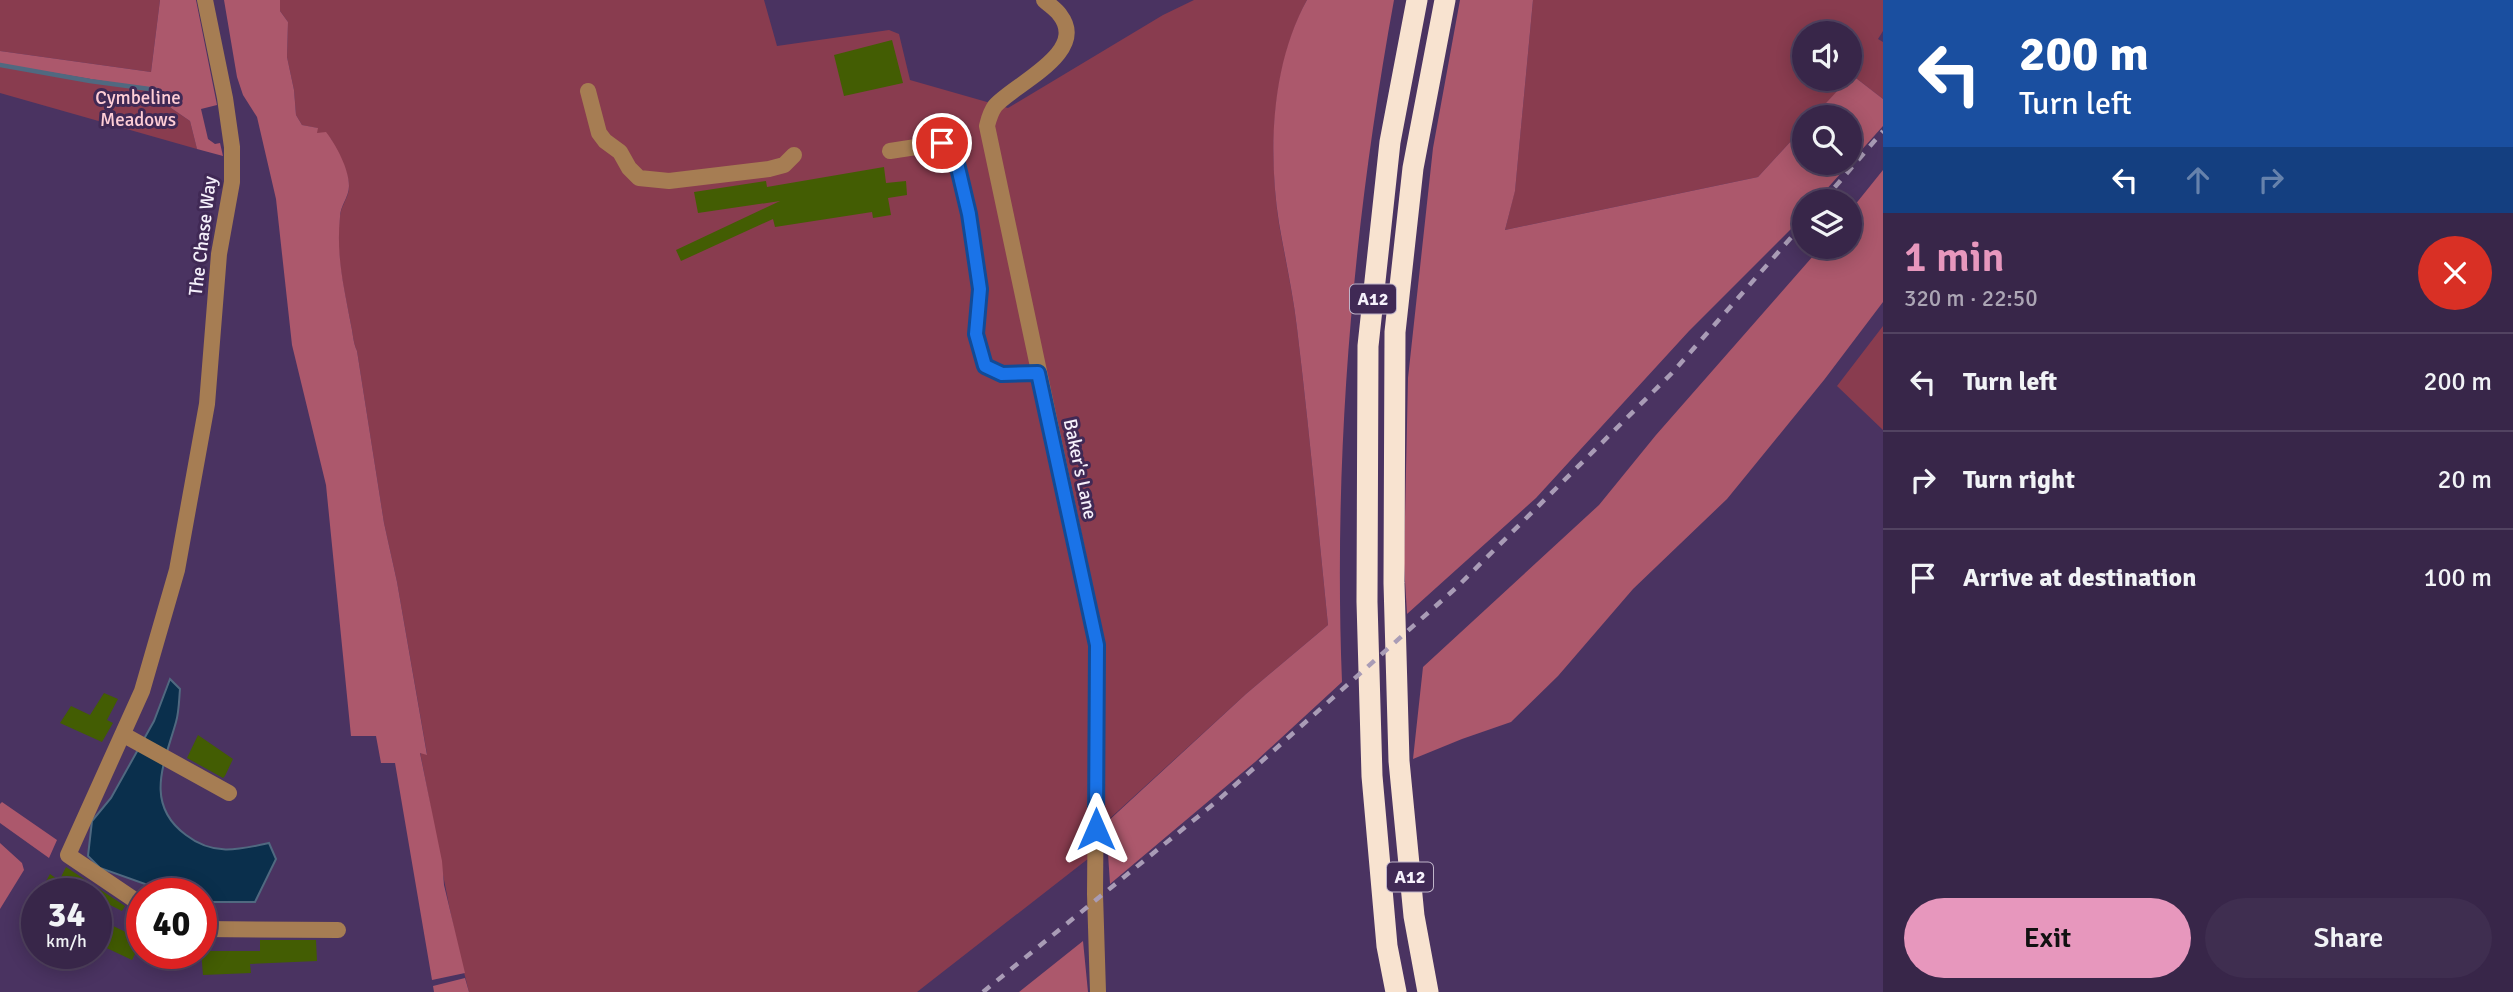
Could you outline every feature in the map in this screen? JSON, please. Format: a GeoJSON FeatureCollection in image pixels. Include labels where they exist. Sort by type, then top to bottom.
{"type":"FeatureCollection","features":[{"type":"Feature","properties":{"kind":"highway","name":"A12"},"geometry":{"type":"LineString","coordinates":[[1396,992],[1387,946],[1372,776],[1367,602],[1368,346],[1390,142],[1417,0]]}},
{"type":"Feature","properties":{"kind":"highway","name":"A12"},"geometry":{"type":"LineString","coordinates":[[1428,992],[1414,916],[1399,761],[1394,583],[1395,332],[1413,168],[1445,0]]}},
{"type":"Feature","properties":{"kind":"street","name":"The Chase Way"},"geometry":{"type":"LineString","coordinates":[[126,894],[68,855],[142,691],[177,570],[207,404],[219,254],[232,182],[232,147],[205,0]]}},
{"type":"Feature","properties":{"kind":"street","name":"Baker's Lane"},"geometry":{"type":"LineString","coordinates":[[1044,0],[1061,15],[1066,28],[1058,57],[997,104],[989,115],[987,126],[1097,645],[1095,894],[1098,992]]}},
{"type":"Feature","properties":{"kind":"street"},"geometry":{"type":"LineString","coordinates":[[588,91],[599,133],[620,152],[629,168],[639,178],[669,180],[741,173],[784,165],[794,155]]}},
{"type":"Feature","properties":{"kind":"street"},"geometry":{"type":"LineString","coordinates":[[890,151],[942,143],[956,159],[969,214],[980,289],[976,334],[985,366],[1002,374],[1038,373]]}},
{"type":"Feature","properties":{"kind":"street"},"geometry":{"type":"LineString","coordinates":[[124,735],[229,793]]}},
{"type":"Feature","properties":{"kind":"street"},"geometry":{"type":"LineString","coordinates":[[217,929],[338,930]]}},
{"type":"Feature","properties":{"kind":"green space"},"geometry":{"type":"Polygon","coordinates":[[[0,0],[160,0],[151,72],[0,51],[0,0]]]}},
{"type":"Feature","properties":{"kind":"green space"},"geometry":{"type":"Polygon","coordinates":[[[280,0],[764,0],[777,46],[889,30],[899,34],[910,80],[1008,108],[1163,15],[1194,0],[1307,0],[1286,53],[1280,81],[1274,167],[1279,224],[1297,328],[1328,625],[1246,694],[1106,822],[1107,844],[917,992],[469,992],[448,902],[420,752],[427,754],[341,271],[339,230],[341,212],[349,189],[348,179],[331,139],[317,133],[317,128],[302,125],[296,115],[287,57],[288,22],[280,11],[280,0]]]}},
{"type":"Feature","properties":{"kind":"green space"},"geometry":{"type":"Polygon","coordinates":[[[1533,0],[1883,0],[1883,31],[1878,39],[1883,42],[1883,99],[1862,83],[1862,21],[1792,21],[1792,91],[1838,91],[1824,105],[1792,105],[1792,140],[1758,177],[1505,230],[1515,190],[1533,0]]]}},
{"type":"Feature","properties":{"kind":"green space","name":"Cymbeline Meadows"},"geometry":{"type":"Polygon","coordinates":[[[0,64],[157,90],[171,108],[190,121],[197,149],[0,93],[0,64]]]}},
{"type":"Feature","properties":{"kind":"green space"},"geometry":{"type":"Polygon","coordinates":[[[1883,326],[1883,430],[1837,386],[1883,326]]]}},
{"type":"Feature","properties":{"kind":"shaded area"},"geometry":{"type":"Polygon","coordinates":[[[160,0],[196,0],[217,105],[201,109],[208,139],[215,144],[220,143],[223,156],[197,149],[190,121],[171,108],[157,90],[0,64],[0,51],[151,72],[160,0]]]}},
{"type":"Feature","properties":{"kind":"shaded area"},"geometry":{"type":"Polygon","coordinates":[[[224,0],[280,0],[280,11],[288,22],[287,57],[296,115],[302,125],[318,128],[317,133],[326,132],[338,150],[347,172],[349,190],[340,213],[341,271],[427,755],[420,753],[442,861],[444,885],[465,973],[432,980],[395,763],[381,763],[376,736],[351,736],[326,485],[292,345],[276,199],[257,117],[243,95],[237,77],[224,0]]]}},
{"type":"Feature","properties":{"kind":"shaded area"},"geometry":{"type":"Polygon","coordinates":[[[1307,0],[1394,0],[1367,169],[1349,340],[1341,511],[1342,682],[1255,762],[1110,884],[1106,823],[1246,694],[1328,625],[1297,328],[1279,223],[1274,167],[1275,109],[1279,80],[1295,25],[1307,0]]]}},
{"type":"Feature","properties":{"kind":"shaded area"},"geometry":{"type":"Polygon","coordinates":[[[1460,0],[1533,0],[1515,191],[1505,230],[1758,177],[1792,140],[1792,175],[1839,175],[1827,189],[1792,189],[1792,228],[1689,331],[1536,498],[1407,614],[1404,563],[1408,378],[1433,148],[1460,0]]]}},
{"type":"Feature","properties":{"kind":"shaded area"},"geometry":{"type":"Polygon","coordinates":[[[1862,83],[1883,99],[1883,126],[1862,150],[1862,105],[1824,105],[1837,91],[1862,91],[1862,83]]]}},
{"type":"Feature","properties":{"kind":"shaded area"},"geometry":{"type":"Polygon","coordinates":[[[1883,170],[1883,302],[1824,380],[1727,499],[1633,589],[1558,676],[1511,722],[1413,759],[1423,667],[1599,505],[1656,435],[1810,259],[1862,259],[1862,196],[1883,170]]]}},
{"type":"Feature","properties":{"kind":"shaded area"},"geometry":{"type":"Polygon","coordinates":[[[2,802],[57,840],[49,858],[0,823],[2,802]]]}},
{"type":"Feature","properties":{"kind":"shaded area"},"geometry":{"type":"Polygon","coordinates":[[[0,843],[22,863],[24,870],[0,909],[0,843]]]}},
{"type":"Feature","properties":{"kind":"shaded area"},"geometry":{"type":"Polygon","coordinates":[[[1083,941],[1088,992],[1019,992],[1083,941]]]}},
{"type":"Feature","properties":{"kind":"shaded area"},"geometry":{"type":"Polygon","coordinates":[[[465,978],[469,992],[434,992],[433,986],[465,978]]]}},
{"type":"Feature","properties":{"kind":"water"},"geometry":{"type":"Polygon","coordinates":[[[170,679],[180,689],[177,718],[161,783],[165,810],[173,823],[186,835],[206,846],[226,850],[269,843],[276,859],[255,902],[217,902],[217,878],[128,878],[100,868],[88,856],[92,821],[111,798],[154,721],[170,679]]]}},
{"type":"Feature","properties":{"kind":"building"},"geometry":{"type":"Polygon","coordinates":[[[892,40],[903,83],[844,96],[834,55],[892,40]]]}},
{"type":"Feature","properties":{"kind":"building"},"geometry":{"type":"Polygon","coordinates":[[[884,167],[886,183],[906,181],[907,195],[888,198],[891,215],[873,218],[872,212],[775,227],[773,219],[681,261],[676,250],[780,201],[698,213],[694,192],[766,181],[767,187],[884,167]]]}},
{"type":"Feature","properties":{"kind":"building"},"geometry":{"type":"Polygon","coordinates":[[[104,693],[118,699],[107,720],[113,723],[102,742],[60,723],[71,706],[90,715],[104,693]]]}},
{"type":"Feature","properties":{"kind":"building"},"geometry":{"type":"Polygon","coordinates":[[[198,735],[233,759],[223,778],[187,758],[198,735]]]}},
{"type":"Feature","properties":{"kind":"building"},"geometry":{"type":"Polygon","coordinates":[[[66,867],[83,878],[60,878],[66,867]]]}},
{"type":"Feature","properties":{"kind":"building"},"geometry":{"type":"Polygon","coordinates":[[[112,897],[125,906],[122,911],[112,906],[112,897]]]}},
{"type":"Feature","properties":{"kind":"building"},"geometry":{"type":"Polygon","coordinates":[[[112,925],[126,932],[126,957],[112,951],[112,925]]]}},
{"type":"Feature","properties":{"kind":"building"},"geometry":{"type":"Polygon","coordinates":[[[260,940],[316,940],[317,961],[250,964],[251,973],[203,975],[202,969],[217,969],[217,951],[260,951],[260,940]]]}},
{"type":"Feature","properties":{"kind":"waterway"},"geometry":{"type":"LineString","coordinates":[[0,65],[157,90]]}},
{"type":"Feature","properties":{"kind":"railway"},"geometry":{"type":"LineString","coordinates":[[1833,189],[1883,131]]}},
{"type":"Feature","properties":{"kind":"railway"},"geometry":{"type":"LineString","coordinates":[[983,992],[1216,802],[1457,587],[1672,373],[1792,237]]}},
{"type":"Feature","properties":{"kind":"route"},"geometry":{"type":"LineString","coordinates":[[942,143],[956,159],[969,214],[980,289],[976,334],[985,366],[1002,374],[1038,373],[1097,645],[1096,829]]}}]}
